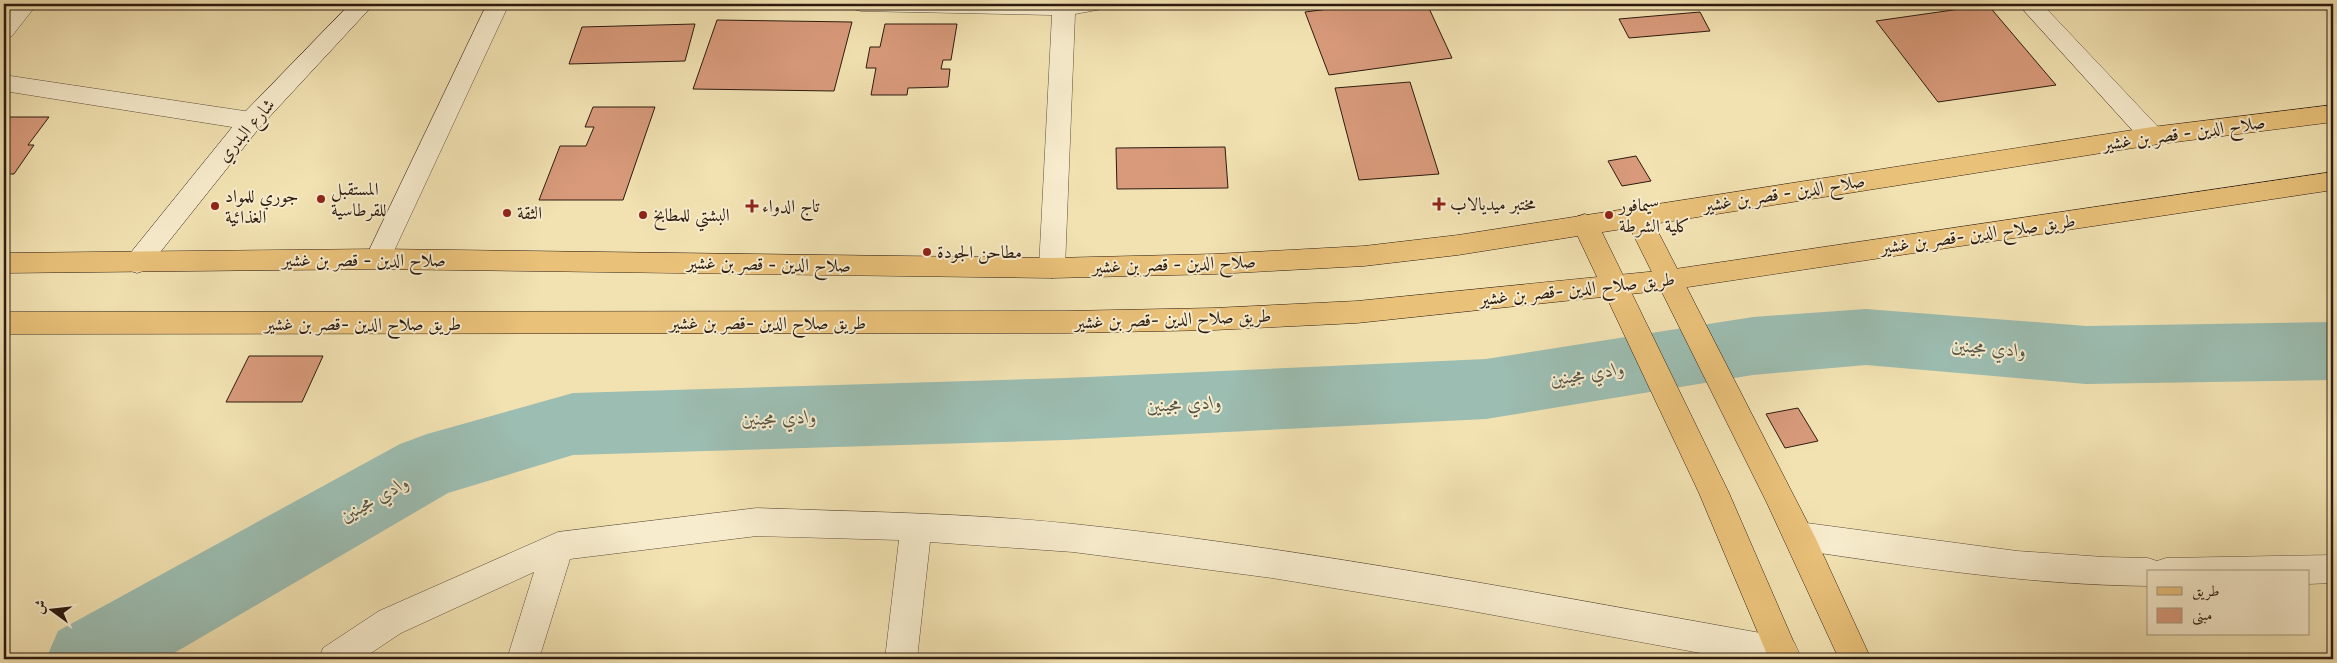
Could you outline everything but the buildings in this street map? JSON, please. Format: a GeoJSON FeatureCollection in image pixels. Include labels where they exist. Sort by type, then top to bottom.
{"type":"FeatureCollection","features":[{"type":"Feature","properties":{"kind":"main road","name":"صلاح الدين - قصر بن غشير"},"geometry":{"type":"LineString","coordinates":[[4,263],[378,259],[1052,268],[1215,264],[1364,256],[1458,245],[2152,136],[2333,113]]}},
{"type":"Feature","properties":{"kind":"main road","name":"طريق صلاح الدين -قصر بن غشير"},"geometry":{"type":"LineString","coordinates":[[4,323],[1046,322],[1204,320],[1357,312],[1668,280],[2333,181]]}},
{"type":"Feature","properties":{"kind":"main road"},"geometry":{"type":"LineString","coordinates":[[1637,216],[1685,315],[1799,536],[1855,659]]}},
{"type":"Feature","properties":{"kind":"main road"},"geometry":{"type":"LineString","coordinates":[[1585,224],[1632,326],[1714,493],[1784,656]]}},
{"type":"Feature","properties":{"kind":"street"},"geometry":{"type":"LineString","coordinates":[[4,31],[26,4]]}},
{"type":"Feature","properties":{"kind":"street","name":"شارع البدري"},"geometry":{"type":"LineString","coordinates":[[137,262],[251,121],[363,4]]}},
{"type":"Feature","properties":{"kind":"street"},"geometry":{"type":"LineString","coordinates":[[378,259],[498,4]]}},
{"type":"Feature","properties":{"kind":"street"},"geometry":{"type":"LineString","coordinates":[[861,4],[1064,6],[1094,4]]}},
{"type":"Feature","properties":{"kind":"street"},"geometry":{"type":"LineString","coordinates":[[2029,4],[2152,136]]}},
{"type":"Feature","properties":{"kind":"street"},"geometry":{"type":"LineString","coordinates":[[1052,268],[1064,6]]}},
{"type":"Feature","properties":{"kind":"street"},"geometry":{"type":"LineString","coordinates":[[4,83],[251,121]]}},
{"type":"Feature","properties":{"kind":"street"},"geometry":{"type":"LineString","coordinates":[[335,659],[390,622],[558,546],[757,522],[916,527],[1073,538],[1272,564],[1456,593],[1784,656]]}},
{"type":"Feature","properties":{"kind":"street"},"geometry":{"type":"LineString","coordinates":[[901,659],[916,527]]}},
{"type":"Feature","properties":{"kind":"street"},"geometry":{"type":"LineString","coordinates":[[1799,536],[1989,564],[2094,573],[2147,572]]}},
{"type":"Feature","properties":{"kind":"street"},"geometry":{"type":"LineString","coordinates":[[522,659],[558,546]]}},
{"type":"Feature","properties":{"kind":"street"},"geometry":{"type":"LineString","coordinates":[[2277,570],[2333,569]]}},
{"type":"Feature","properties":{"kind":"waterway","name":"وادي مجينين"},"geometry":{"type":"LineString","coordinates":[[87,659],[427,467],[573,424],[1066,409],[1486,389],[1753,346],[1866,337],[2086,355],[2333,351]]}},
{"type":"Feature","properties":{"kind":"place","name":"المستقبل للقرطاسية"},"geometry":{"type":"Point","coordinates":[321,199]}},
{"type":"Feature","properties":{"kind":"place","name":"مختبر ميديالاب"},"geometry":{"type":"Point","coordinates":[1439,204]}},
{"type":"Feature","properties":{"kind":"place","name":"جوري للمواد الغذائية"},"geometry":{"type":"Point","coordinates":[215,206]}},
{"type":"Feature","properties":{"kind":"place","name":"تاج الدواء"},"geometry":{"type":"Point","coordinates":[752,206]}},
{"type":"Feature","properties":{"kind":"place","name":"الثقة"},"geometry":{"type":"Point","coordinates":[507,213]}},
{"type":"Feature","properties":{"kind":"place","name":"البشتي للمطابخ"},"geometry":{"type":"Point","coordinates":[643,215]}},
{"type":"Feature","properties":{"kind":"place","name":"سيمافور كلية الشرطة"},"geometry":{"type":"Point","coordinates":[1609,215]}},
{"type":"Feature","properties":{"kind":"place","name":"مطاحن الجودة"},"geometry":{"type":"Point","coordinates":[927,252]}}]}
